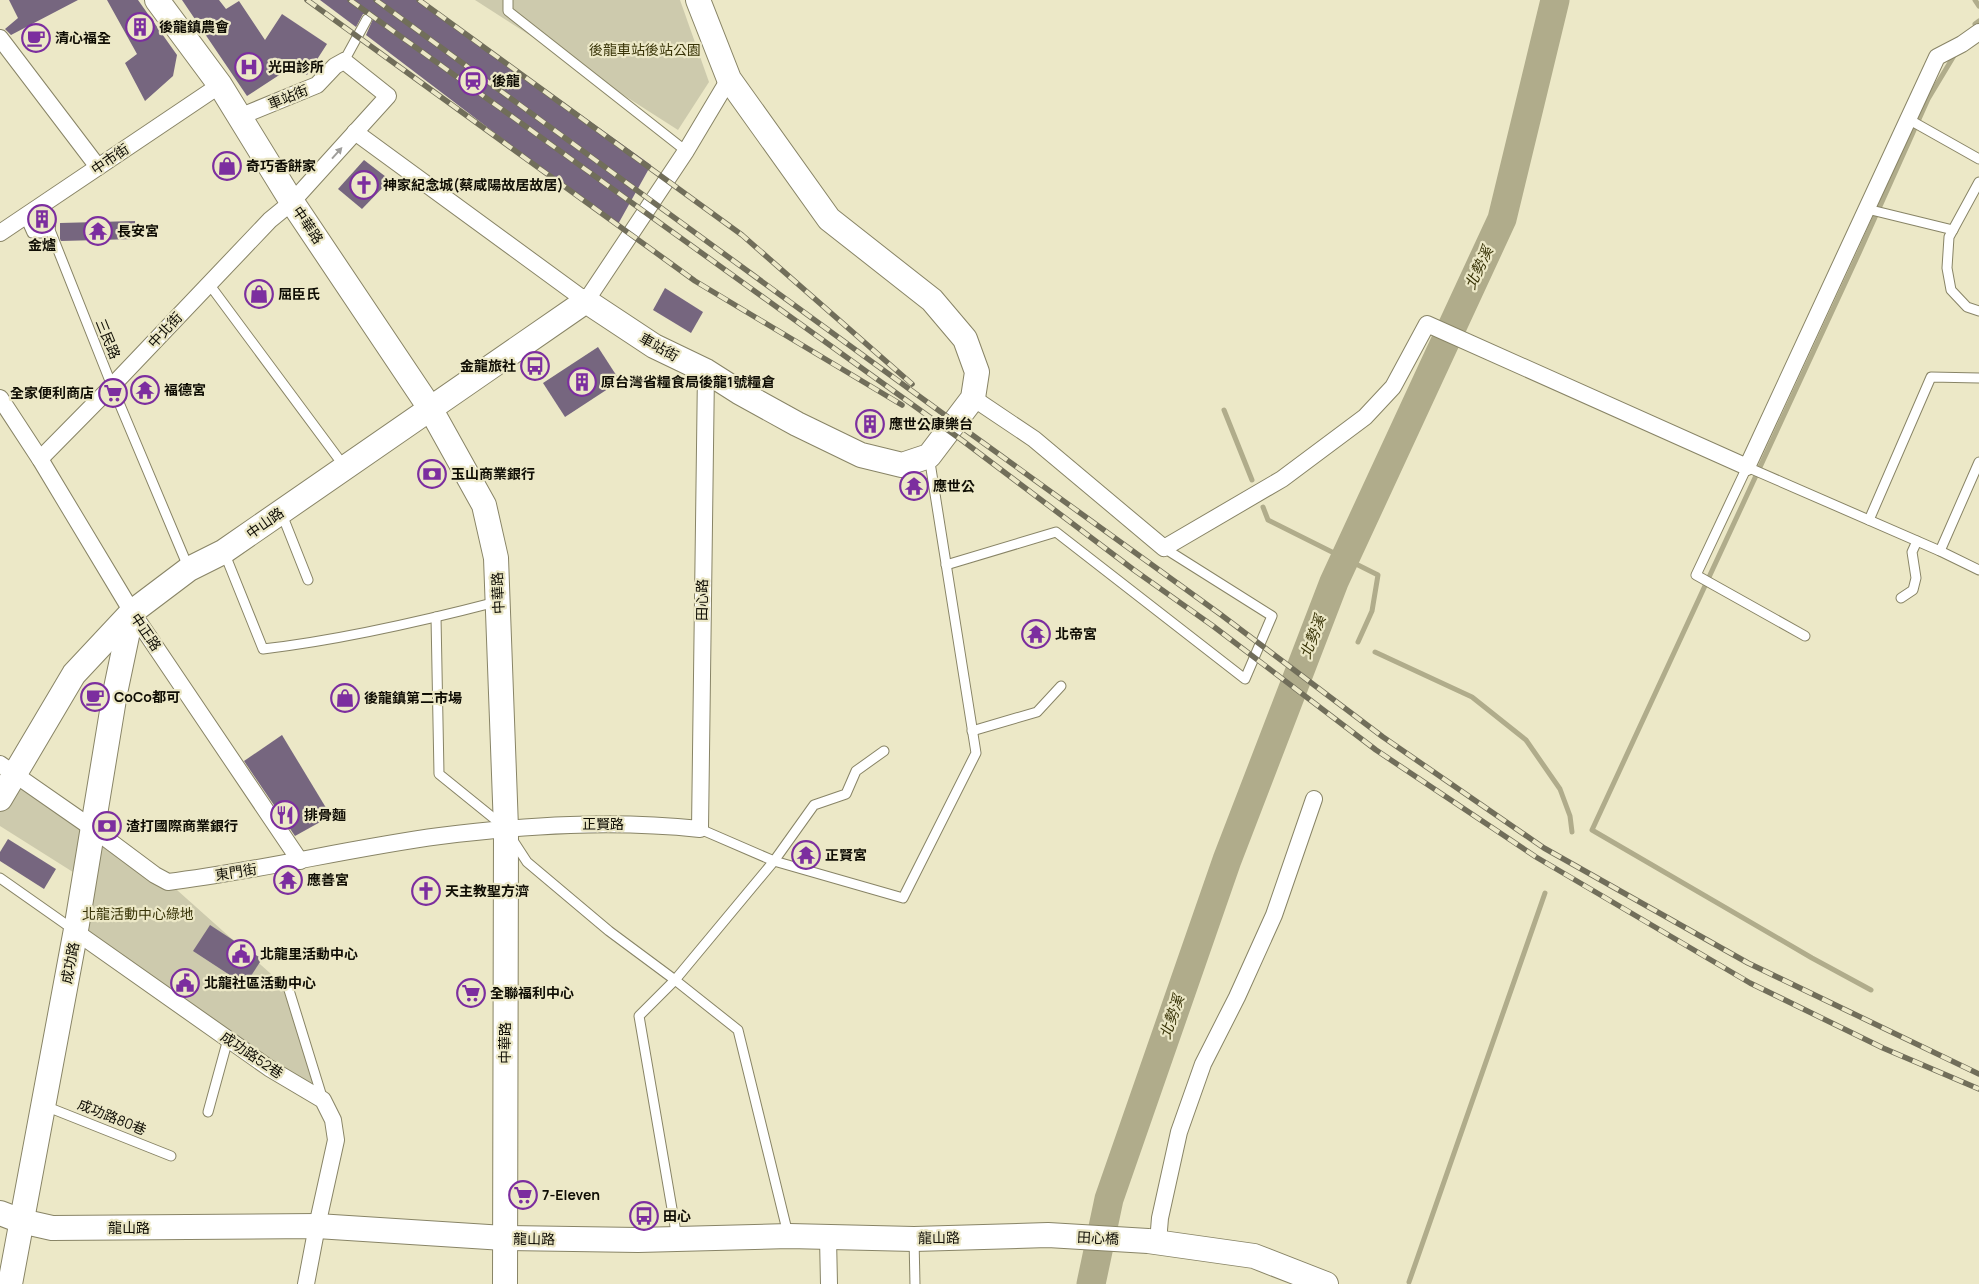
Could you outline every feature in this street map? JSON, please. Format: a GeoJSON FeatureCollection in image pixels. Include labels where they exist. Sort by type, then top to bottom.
{"type":"FeatureCollection","features":[{"type":"Feature","properties":{"kind":"street","name":"中華路"},"geometry":{"type":"LineString","coordinates":[[157,0],[220,85],[292,202],[430,408],[484,505],[496,558],[499,601],[506,828],[505,1284]]}},
{"type":"Feature","properties":{"kind":"street"},"geometry":{"type":"LineString","coordinates":[[698,0],[729,79],[829,219],[932,300],[965,339],[976,372],[973,398],[929,456]]}},
{"type":"Feature","properties":{"kind":"street"},"geometry":{"type":"LineString","coordinates":[[973,398],[1034,439],[1164,548],[1282,480],[1365,417],[1392,387],[1427,324],[1749,468],[1868,210],[1914,122],[1938,57],[1979,32]]}},
{"type":"Feature","properties":{"kind":"street"},"geometry":{"type":"LineString","coordinates":[[0,38],[98,167]]}},
{"type":"Feature","properties":{"kind":"street"},"geometry":{"type":"LineString","coordinates":[[292,202],[388,96],[344,61]]}},
{"type":"Feature","properties":{"kind":"street","name":"車站街"},"geometry":{"type":"LineString","coordinates":[[239,117],[317,85],[335,66],[344,61]]}},
{"type":"Feature","properties":{"kind":"street"},"geometry":{"type":"LineString","coordinates":[[586,301],[686,151],[729,79]]}},
{"type":"Feature","properties":{"kind":"street","name":"中市街"},"geometry":{"type":"LineString","coordinates":[[0,232],[220,85]]}},
{"type":"Feature","properties":{"kind":"street","name":"車站街"},"geometry":{"type":"LineString","coordinates":[[355,132],[586,301],[654,346],[706,371],[739,392],[797,424],[861,455],[902,465],[929,456]]}},
{"type":"Feature","properties":{"kind":"street","name":"中北街"},"geometry":{"type":"LineString","coordinates":[[40,458],[112,386],[270,220],[292,202]]}},
{"type":"Feature","properties":{"kind":"street","name":"中山路"},"geometry":{"type":"LineString","coordinates":[[0,799],[8,770],[74,674],[132,612],[189,569],[223,552],[586,301]]}},
{"type":"Feature","properties":{"kind":"street","name":"田心路"},"geometry":{"type":"LineString","coordinates":[[700,829],[706,371]]}},
{"type":"Feature","properties":{"kind":"street","name":"中正路"},"geometry":{"type":"LineString","coordinates":[[0,398],[40,458],[132,612],[300,861]]}},
{"type":"Feature","properties":{"kind":"street","name":"成功路"},"geometry":{"type":"LineString","coordinates":[[10,1284],[11,1217],[42,1105],[76,932],[115,693],[132,612]]}},
{"type":"Feature","properties":{"kind":"street","name":"東門街"},"geometry":{"type":"LineString","coordinates":[[8,770],[92,828],[155,876],[168,882],[438,836],[506,828]]}},
{"type":"Feature","properties":{"kind":"street"},"geometry":{"type":"LineString","coordinates":[[1314,799],[1274,915],[1203,1064],[1179,1132],[1153,1241],[1254,1256],[1326,1284]]}},
{"type":"Feature","properties":{"kind":"street","name":"正賢路"},"geometry":{"type":"LineString","coordinates":[[506,828],[558,824],[660,825],[700,829]]}},
{"type":"Feature","properties":{"kind":"street","name":"成功路52巷"},"geometry":{"type":"LineString","coordinates":[[76,932],[269,1068],[323,1100]]}},
{"type":"Feature","properties":{"kind":"street"},"geometry":{"type":"LineString","coordinates":[[306,1284],[336,1140],[333,1120],[323,1100]]}},
{"type":"Feature","properties":{"kind":"street","name":"龍山路"},"geometry":{"type":"LineString","coordinates":[[11,1217],[52,1228],[317,1226],[504,1238],[638,1240],[789,1236],[914,1239],[1048,1236]]}},
{"type":"Feature","properties":{"kind":"street","name":"田心橋"},"geometry":{"type":"LineString","coordinates":[[1048,1236],[1153,1241]]}},
{"type":"Feature","properties":{"kind":"street"},"geometry":{"type":"LineString","coordinates":[[828,1238],[828,1284]]}},
{"type":"Feature","properties":{"kind":"lane"},"geometry":{"type":"LineString","coordinates":[[508,0],[508,11],[686,151]]}},
{"type":"Feature","properties":{"kind":"lane"},"geometry":{"type":"LineString","coordinates":[[344,61],[367,19]]}},
{"type":"Feature","properties":{"kind":"lane"},"geometry":{"type":"LineString","coordinates":[[1914,122],[1979,159]]}},
{"type":"Feature","properties":{"kind":"lane"},"geometry":{"type":"LineString","coordinates":[[1979,182],[1949,237],[1947,268],[1951,290],[1968,307],[1979,311]]}},
{"type":"Feature","properties":{"kind":"lane"},"geometry":{"type":"LineString","coordinates":[[34,210],[28,224],[32,232],[44,233],[50,230]]}},
{"type":"Feature","properties":{"kind":"lane","name":"三民路"},"geometry":{"type":"LineString","coordinates":[[34,210],[49,211],[52,216],[50,230],[112,386],[189,569]]}},
{"type":"Feature","properties":{"kind":"lane"},"geometry":{"type":"LineString","coordinates":[[1868,210],[1953,230]]}},
{"type":"Feature","properties":{"kind":"lane"},"geometry":{"type":"LineString","coordinates":[[209,284],[345,467]]}},
{"type":"Feature","properties":{"kind":"lane"},"geometry":{"type":"LineString","coordinates":[[1869,520],[1931,377],[1979,378]]}},
{"type":"Feature","properties":{"kind":"lane"},"geometry":{"type":"LineString","coordinates":[[700,829],[774,861],[903,898],[976,753],[929,456]]}},
{"type":"Feature","properties":{"kind":"lane"},"geometry":{"type":"LineString","coordinates":[[1940,551],[1979,462]]}},
{"type":"Feature","properties":{"kind":"lane"},"geometry":{"type":"LineString","coordinates":[[1805,636],[1696,575],[1749,468],[1940,551],[1979,570]]}},
{"type":"Feature","properties":{"kind":"lane"},"geometry":{"type":"LineString","coordinates":[[281,512],[308,580]]}},
{"type":"Feature","properties":{"kind":"lane"},"geometry":{"type":"LineString","coordinates":[[946,565],[1056,532],[1245,679],[1272,616],[1164,548]]}},
{"type":"Feature","properties":{"kind":"lane"},"geometry":{"type":"LineString","coordinates":[[1901,598],[1913,590],[1916,578],[1912,552],[1916,541]]}},
{"type":"Feature","properties":{"kind":"lane"},"geometry":{"type":"LineString","coordinates":[[223,552],[263,649],[306,644],[436,617],[499,601]]}},
{"type":"Feature","properties":{"kind":"lane"},"geometry":{"type":"LineString","coordinates":[[436,617],[439,774],[506,828],[526,862],[609,931],[738,1030],[789,1236]]}},
{"type":"Feature","properties":{"kind":"lane"},"geometry":{"type":"LineString","coordinates":[[972,731],[1037,712],[1061,686]]}},
{"type":"Feature","properties":{"kind":"lane"},"geometry":{"type":"LineString","coordinates":[[677,1239],[639,1016],[675,980],[774,861],[814,805],[846,794],[856,771],[884,751]]}},
{"type":"Feature","properties":{"kind":"lane"},"geometry":{"type":"LineString","coordinates":[[0,878],[76,932]]}},
{"type":"Feature","properties":{"kind":"lane"},"geometry":{"type":"LineString","coordinates":[[289,990],[323,1100]]}},
{"type":"Feature","properties":{"kind":"lane"},"geometry":{"type":"LineString","coordinates":[[208,1112],[228,1039]]}},
{"type":"Feature","properties":{"kind":"lane","name":"成功路80巷"},"geometry":{"type":"LineString","coordinates":[[42,1105],[171,1156]]}},
{"type":"Feature","properties":{"kind":"lane"},"geometry":{"type":"LineString","coordinates":[[914,1239],[915,1284]]}},
{"type":"Feature","properties":{"kind":"green space","name":"後龍車站後站公園"},"geometry":{"type":"Polygon","coordinates":[[[475,0],[680,0],[709,82],[678,130],[475,0]]]}},
{"type":"Feature","properties":{"kind":"green space","name":"北龍活動中心綠地"},"geometry":{"type":"Polygon","coordinates":[[[15,775],[168,882],[289,990],[323,1100],[77,924],[84,879],[0,826],[0,799],[15,775]]]}},
{"type":"Feature","properties":{"kind":"building"},"geometry":{"type":"Polygon","coordinates":[[[9,0],[78,0],[11,35],[5,29],[18,18],[9,0]]]}},
{"type":"Feature","properties":{"kind":"building","name":"後龍鎮農會"},"geometry":{"type":"Polygon","coordinates":[[[107,0],[138,0],[177,55],[173,76],[145,101],[125,63],[137,54],[107,0]]]}},
{"type":"Feature","properties":{"kind":"building"},"geometry":{"type":"Polygon","coordinates":[[[182,0],[219,0],[226,9],[239,1],[265,40],[282,14],[327,44],[307,75],[293,66],[247,96],[182,0]]]}},
{"type":"Feature","properties":{"kind":"building"},"geometry":{"type":"Polygon","coordinates":[[[320,0],[421,0],[651,165],[617,226],[366,35],[373,19],[370,14],[363,14],[356,27],[320,0]]]}},
{"type":"Feature","properties":{"kind":"building","name":"神家紀念城(蔡咸陽故居故居)"},"geometry":{"type":"Polygon","coordinates":[[[364,160],[390,180],[362,209],[338,189],[364,160]]]}},
{"type":"Feature","properties":{"kind":"building","name":"長安宮"},"geometry":{"type":"Polygon","coordinates":[[[135,221],[136,239],[61,241],[60,239],[60,223],[135,221]]]}},
{"type":"Feature","properties":{"kind":"building"},"geometry":{"type":"Polygon","coordinates":[[[665,288],[703,312],[691,333],[653,310],[665,288]]]}},
{"type":"Feature","properties":{"kind":"building","name":"原台灣省糧食局後龍1號糧倉"},"geometry":{"type":"Polygon","coordinates":[[[598,347],[620,381],[565,417],[543,383],[598,347]]]}},
{"type":"Feature","properties":{"kind":"building","name":"應世公康樂台"},"geometry":{"type":"Polygon","coordinates":[[[869,410],[883,420],[871,439],[857,429],[869,410]]]}},
{"type":"Feature","properties":{"kind":"building"},"geometry":{"type":"Polygon","coordinates":[[[282,735],[331,816],[295,836],[244,761],[282,735]]]}},
{"type":"Feature","properties":{"kind":"building"},"geometry":{"type":"Polygon","coordinates":[[[8,839],[56,869],[44,889],[0,861],[0,852],[8,839]]]}},
{"type":"Feature","properties":{"kind":"building","name":"北龍社區活動中心"},"geometry":{"type":"Polygon","coordinates":[[[210,925],[262,959],[245,985],[193,951],[210,925]]]}},
{"type":"Feature","properties":{"kind":"waterway","name":"北勢溪"},"geometry":{"type":"LineString","coordinates":[[1091,1284],[1109,1199],[1227,860],[1334,582],[1502,219],[1555,0]]}},
{"type":"Feature","properties":{"kind":"waterway"},"geometry":{"type":"LineString","coordinates":[[1975,0],[1979,6]]}},
{"type":"Feature","properties":{"kind":"waterway"},"geometry":{"type":"LineString","coordinates":[[1975,24],[1979,21]]}},
{"type":"Feature","properties":{"kind":"waterway"},"geometry":{"type":"LineString","coordinates":[[1871,990],[1812,958],[1592,830],[1859,253],[1928,99],[1955,54]]}},
{"type":"Feature","properties":{"kind":"waterway"},"geometry":{"type":"LineString","coordinates":[[1224,410],[1252,480]]}},
{"type":"Feature","properties":{"kind":"waterway","name":"北勢溪"},"geometry":{"type":"LineString","coordinates":[[1263,507],[1268,520],[1378,575],[1372,611],[1358,642]]}},
{"type":"Feature","properties":{"kind":"waterway"},"geometry":{"type":"LineString","coordinates":[[1375,652],[1472,697],[1526,740],[1560,789],[1570,816],[1572,832]]}},
{"type":"Feature","properties":{"kind":"waterway"},"geometry":{"type":"LineString","coordinates":[[1409,1282],[1545,893]]}},
{"type":"Feature","properties":{"kind":"railway"},"geometry":{"type":"LineString","coordinates":[[307,0],[695,281],[902,405]]}},
{"type":"Feature","properties":{"kind":"railway"},"geometry":{"type":"LineString","coordinates":[[350,0],[963,441],[1134,570],[1213,626],[1376,750],[1536,857],[1750,983],[1883,1048],[1979,1089]]}},
{"type":"Feature","properties":{"kind":"railway"},"geometry":{"type":"LineString","coordinates":[[376,0],[1220,614],[1383,737],[1544,848],[1748,963],[1979,1074]]}},
{"type":"Feature","properties":{"kind":"railway"},"geometry":{"type":"LineString","coordinates":[[419,0],[742,235],[912,384]]}},
{"type":"Feature","properties":{"kind":"place","name":"後龍鎮農會"},"geometry":{"type":"Point","coordinates":[140,27]}},
{"type":"Feature","properties":{"kind":"place","name":"清心福全"},"geometry":{"type":"Point","coordinates":[36,38]}},
{"type":"Feature","properties":{"kind":"place","name":"光田診所"},"geometry":{"type":"Point","coordinates":[249,67]}},
{"type":"Feature","properties":{"kind":"place","name":"後龍"},"geometry":{"type":"Point","coordinates":[473,81]}},
{"type":"Feature","properties":{"kind":"place","name":"奇巧香餅家"},"geometry":{"type":"Point","coordinates":[227,166]}},
{"type":"Feature","properties":{"kind":"place","name":"神家紀念城(蔡咸陽故居故居)"},"geometry":{"type":"Point","coordinates":[364,185]}},
{"type":"Feature","properties":{"kind":"place","name":"金爐"},"geometry":{"type":"Point","coordinates":[42,219]}},
{"type":"Feature","properties":{"kind":"place","name":"長安宮"},"geometry":{"type":"Point","coordinates":[98,231]}},
{"type":"Feature","properties":{"kind":"place","name":"屈臣氏"},"geometry":{"type":"Point","coordinates":[259,294]}},
{"type":"Feature","properties":{"kind":"place","name":"金龍旅社"},"geometry":{"type":"Point","coordinates":[535,366]}},
{"type":"Feature","properties":{"kind":"place","name":"原台灣省糧食局後龍1號糧倉"},"geometry":{"type":"Point","coordinates":[582,382]}},
{"type":"Feature","properties":{"kind":"place","name":"福德宮"},"geometry":{"type":"Point","coordinates":[145,390]}},
{"type":"Feature","properties":{"kind":"place","name":"全家便利商店"},"geometry":{"type":"Point","coordinates":[113,393]}},
{"type":"Feature","properties":{"kind":"place","name":"應世公康樂台"},"geometry":{"type":"Point","coordinates":[870,424]}},
{"type":"Feature","properties":{"kind":"place","name":"玉山商業銀行"},"geometry":{"type":"Point","coordinates":[432,474]}},
{"type":"Feature","properties":{"kind":"place","name":"應世公"},"geometry":{"type":"Point","coordinates":[914,486]}},
{"type":"Feature","properties":{"kind":"place","name":"北帝宮"},"geometry":{"type":"Point","coordinates":[1036,634]}},
{"type":"Feature","properties":{"kind":"place","name":"CoCo都可"},"geometry":{"type":"Point","coordinates":[95,697]}},
{"type":"Feature","properties":{"kind":"place","name":"後龍鎮第二市場"},"geometry":{"type":"Point","coordinates":[345,698]}},
{"type":"Feature","properties":{"kind":"place","name":"排骨麵"},"geometry":{"type":"Point","coordinates":[285,815]}},
{"type":"Feature","properties":{"kind":"place","name":"渣打國際商業銀行"},"geometry":{"type":"Point","coordinates":[107,826]}},
{"type":"Feature","properties":{"kind":"place","name":"正賢宮"},"geometry":{"type":"Point","coordinates":[806,855]}},
{"type":"Feature","properties":{"kind":"place","name":"應善宮"},"geometry":{"type":"Point","coordinates":[288,880]}},
{"type":"Feature","properties":{"kind":"place","name":"天主教聖方濟"},"geometry":{"type":"Point","coordinates":[426,891]}},
{"type":"Feature","properties":{"kind":"place","name":"北龍里活動中心"},"geometry":{"type":"Point","coordinates":[241,954]}},
{"type":"Feature","properties":{"kind":"place","name":"北龍社區活動中心"},"geometry":{"type":"Point","coordinates":[185,983]}},
{"type":"Feature","properties":{"kind":"place","name":"全聯福利中心"},"geometry":{"type":"Point","coordinates":[471,993]}},
{"type":"Feature","properties":{"kind":"place","name":"7-Eleven"},"geometry":{"type":"Point","coordinates":[523,1195]}},
{"type":"Feature","properties":{"kind":"place","name":"田心"},"geometry":{"type":"Point","coordinates":[644,1216]}}]}
